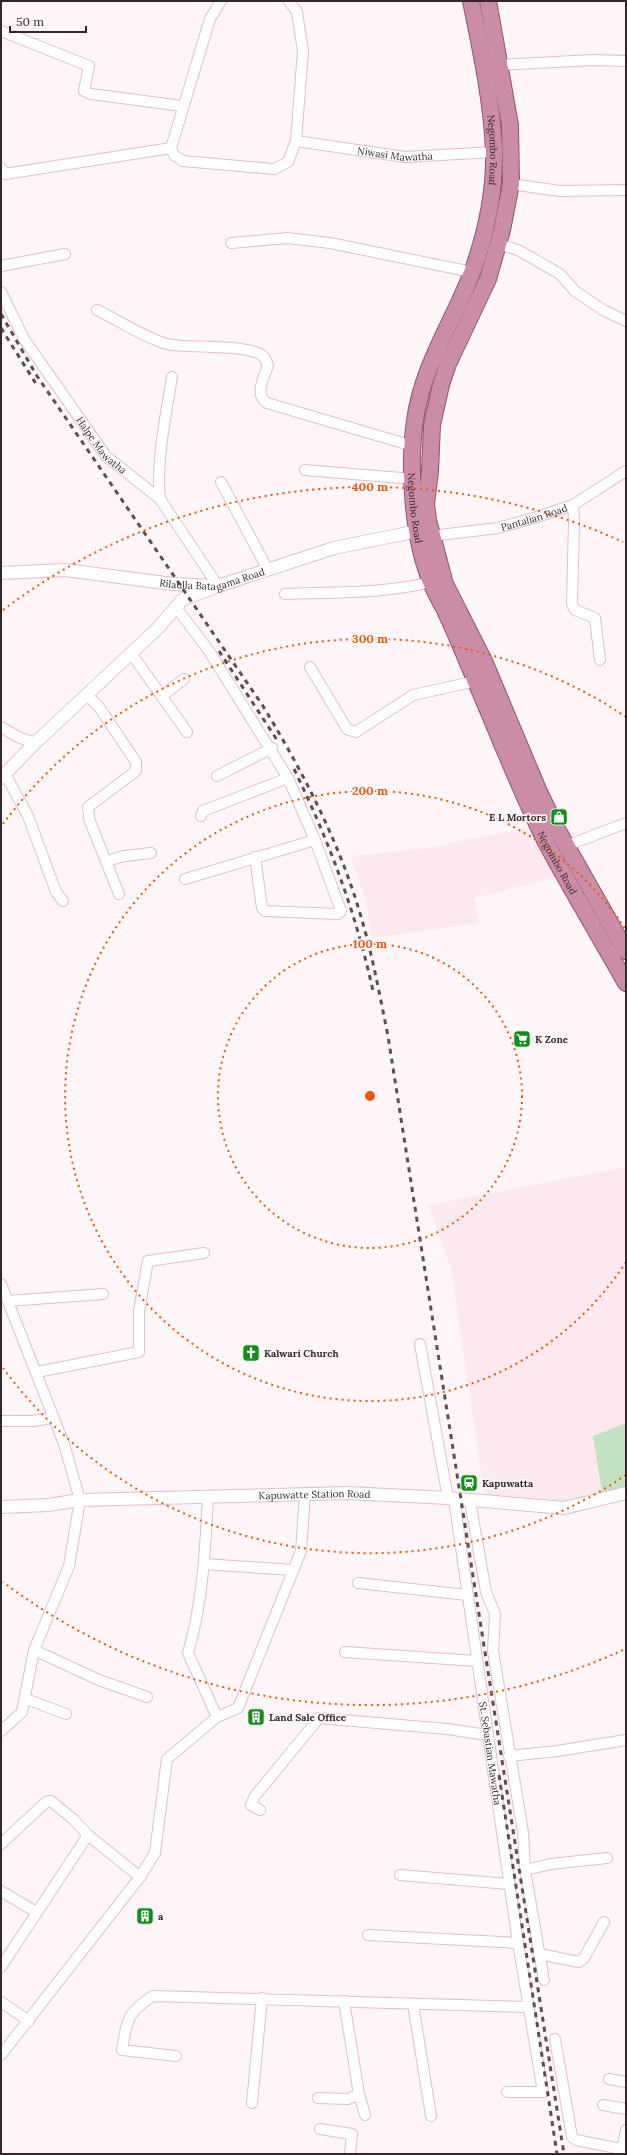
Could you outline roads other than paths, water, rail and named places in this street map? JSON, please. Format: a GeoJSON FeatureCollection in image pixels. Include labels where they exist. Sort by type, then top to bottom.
{"type":"FeatureCollection","features":[{"type":"Feature","properties":{"kind":"highway","name":"Negombo Road"},"geometry":{"type":"LineString","coordinates":[[471,1],[481,50],[494,152],[492,185],[486,221],[472,272],[428,368],[419,399],[413,446],[413,479],[425,533],[430,582],[476,681],[517,780],[549,846],[626,983]]}},
{"type":"Feature","properties":{"kind":"highway","name":"Negombo Road"},"geometry":{"type":"LineString","coordinates":[[488,1],[510,125],[511,184],[499,244],[479,300],[448,364],[435,409],[426,504],[425,533],[453,602],[484,661],[539,792],[566,846],[626,951]]}},
{"type":"Feature","properties":{"kind":"street"},"geometry":{"type":"LineString","coordinates":[[221,1],[210,19],[182,106],[171,148],[174,155],[183,161],[274,169],[288,162],[296,141],[303,51],[297,12],[289,1]]}},
{"type":"Feature","properties":{"kind":"street"},"geometry":{"type":"LineString","coordinates":[[1,31],[89,66],[84,91],[91,94],[182,106]]}},
{"type":"Feature","properties":{"kind":"street"},"geometry":{"type":"LineString","coordinates":[[500,65],[593,60],[626,61]]}},
{"type":"Feature","properties":{"kind":"street","name":"Niwasi Mawatha"},"geometry":{"type":"LineString","coordinates":[[296,141],[405,157],[494,152]]}},
{"type":"Feature","properties":{"kind":"street"},"geometry":{"type":"LineString","coordinates":[[1,168],[5,174],[171,148]]}},
{"type":"Feature","properties":{"kind":"street"},"geometry":{"type":"LineString","coordinates":[[511,184],[560,190],[626,190]]}},
{"type":"Feature","properties":{"kind":"street"},"geometry":{"type":"LineString","coordinates":[[232,242],[287,238],[330,243],[472,272]]}},
{"type":"Feature","properties":{"kind":"street"},"geometry":{"type":"LineString","coordinates":[[499,244],[518,250],[560,274],[575,291],[603,310],[626,321]]}},
{"type":"Feature","properties":{"kind":"street"},"geometry":{"type":"LineString","coordinates":[[1,266],[65,254]]}},
{"type":"Feature","properties":{"kind":"street","name":"Halpe Mawatha"},"geometry":{"type":"LineString","coordinates":[[1,292],[24,338],[106,456],[160,499],[218,586]]}},
{"type":"Feature","properties":{"kind":"street"},"geometry":{"type":"LineString","coordinates":[[97,310],[165,344],[182,347],[206,346],[252,351],[263,356],[268,365],[259,393],[261,399],[267,403],[413,446]]}},
{"type":"Feature","properties":{"kind":"street"},"geometry":{"type":"LineString","coordinates":[[160,499],[158,484],[162,435],[172,376]]}},
{"type":"Feature","properties":{"kind":"street"},"geometry":{"type":"LineString","coordinates":[[305,470],[413,479]]}},
{"type":"Feature","properties":{"kind":"street","name":"Pantalian Road"},"geometry":{"type":"LineString","coordinates":[[425,533],[498,528],[573,505],[626,471]]}},
{"type":"Feature","properties":{"kind":"street"},"geometry":{"type":"LineString","coordinates":[[221,482],[268,570]]}},
{"type":"Feature","properties":{"kind":"street"},"geometry":{"type":"LineString","coordinates":[[573,505],[572,604],[575,610],[595,618],[600,660]]}},
{"type":"Feature","properties":{"kind":"street","name":"Rilaulla Batagama Road"},"geometry":{"type":"LineString","coordinates":[[1,573],[65,570],[173,584],[218,586],[334,548],[425,533]]}},
{"type":"Feature","properties":{"kind":"street"},"geometry":{"type":"LineString","coordinates":[[285,594],[378,591],[411,587],[430,582]]}},
{"type":"Feature","properties":{"kind":"street"},"geometry":{"type":"LineString","coordinates":[[63,901],[56,892],[28,816],[3,776],[35,743],[157,629],[175,606],[183,599],[218,586]]}},
{"type":"Feature","properties":{"kind":"street"},"geometry":{"type":"LineString","coordinates":[[175,606],[209,651],[272,748],[288,778],[315,840],[341,911],[338,914],[265,911],[262,908],[255,858]]}},
{"type":"Feature","properties":{"kind":"street"},"geometry":{"type":"LineString","coordinates":[[131,653],[187,732]]}},
{"type":"Feature","properties":{"kind":"street"},"geometry":{"type":"LineString","coordinates":[[310,667],[347,729],[356,732],[413,695],[476,681]]}},
{"type":"Feature","properties":{"kind":"street"},"geometry":{"type":"LineString","coordinates":[[162,696],[184,679]]}},
{"type":"Feature","properties":{"kind":"street"},"geometry":{"type":"LineString","coordinates":[[87,695],[98,707],[136,762],[136,771],[88,807],[89,818],[119,894]]}},
{"type":"Feature","properties":{"kind":"street"},"geometry":{"type":"LineString","coordinates":[[1,727],[18,737],[35,743]]}},
{"type":"Feature","properties":{"kind":"street"},"geometry":{"type":"LineString","coordinates":[[217,776],[272,748]]}},
{"type":"Feature","properties":{"kind":"street"},"geometry":{"type":"LineString","coordinates":[[201,816],[203,811],[288,778]]}},
{"type":"Feature","properties":{"kind":"street"},"geometry":{"type":"LineString","coordinates":[[566,846],[626,823]]}},
{"type":"Feature","properties":{"kind":"street"},"geometry":{"type":"LineString","coordinates":[[185,879],[315,840]]}},
{"type":"Feature","properties":{"kind":"street"},"geometry":{"type":"LineString","coordinates":[[107,861],[124,856],[151,853]]}},
{"type":"Feature","properties":{"kind":"street"},"geometry":{"type":"LineString","coordinates":[[36,1372],[139,1352],[139,1311],[148,1261],[204,1254]]}},
{"type":"Feature","properties":{"kind":"street"},"geometry":{"type":"LineString","coordinates":[[1,1284],[36,1372],[52,1418],[64,1444],[80,1500],[69,1566],[34,1650],[26,1699],[22,1712],[1,1731]]}},
{"type":"Feature","properties":{"kind":"street"},"geometry":{"type":"LineString","coordinates":[[8,1301],[103,1294]]}},
{"type":"Feature","properties":{"kind":"street","name":"St. Sebastian Mawatha"},"geometry":{"type":"LineString","coordinates":[[420,1344],[451,1499],[467,1595],[486,1735],[543,2092],[541,2094],[507,2092]]}},
{"type":"Feature","properties":{"kind":"street"},"geometry":{"type":"LineString","coordinates":[[1,1421],[33,1422],[52,1418]]}},
{"type":"Feature","properties":{"kind":"street","name":"Kapuwatte Station Road"},"geometry":{"type":"LineString","coordinates":[[1,1507],[48,1505],[80,1500],[208,1498],[347,1493],[564,1508],[626,1493]]}},
{"type":"Feature","properties":{"kind":"street"},"geometry":{"type":"LineString","coordinates":[[1,2055],[140,1877],[155,1853],[167,1759],[217,1717],[238,1708],[301,1551],[305,1495]]}},
{"type":"Feature","properties":{"kind":"street"},"geometry":{"type":"LineString","coordinates":[[208,1498],[204,1564],[194,1632],[188,1653],[217,1717]]}},
{"type":"Feature","properties":{"kind":"street"},"geometry":{"type":"LineString","coordinates":[[470,1501],[486,1592],[495,1614],[493,1651],[509,1756],[523,1832],[525,1870],[544,1980]]}},
{"type":"Feature","properties":{"kind":"street"},"geometry":{"type":"LineString","coordinates":[[204,1564],[293,1570]]}},
{"type":"Feature","properties":{"kind":"street"},"geometry":{"type":"LineString","coordinates":[[358,1583],[467,1595]]}},
{"type":"Feature","properties":{"kind":"street"},"geometry":{"type":"LineString","coordinates":[[34,1650],[99,1680],[147,1696]]}},
{"type":"Feature","properties":{"kind":"street"},"geometry":{"type":"LineString","coordinates":[[345,1652],[476,1661]]}},
{"type":"Feature","properties":{"kind":"street"},"geometry":{"type":"LineString","coordinates":[[26,1699],[66,1714]]}},
{"type":"Feature","properties":{"kind":"street"},"geometry":{"type":"LineString","coordinates":[[260,1810],[251,1805],[255,1796],[319,1718],[447,1729],[486,1735]]}},
{"type":"Feature","properties":{"kind":"street"},"geometry":{"type":"LineString","coordinates":[[509,1756],[558,1752],[626,1740]]}},
{"type":"Feature","properties":{"kind":"street"},"geometry":{"type":"LineString","coordinates":[[1,1844],[46,1802],[51,1801],[73,1819],[88,1835],[140,1877]]}},
{"type":"Feature","properties":{"kind":"street"},"geometry":{"type":"LineString","coordinates":[[1,1967],[88,1835]]}},
{"type":"Feature","properties":{"kind":"street"},"geometry":{"type":"LineString","coordinates":[[525,1870],[551,1864],[607,1858]]}},
{"type":"Feature","properties":{"kind":"street"},"geometry":{"type":"LineString","coordinates":[[400,1875],[509,1884]]}},
{"type":"Feature","properties":{"kind":"street"},"geometry":{"type":"LineString","coordinates":[[1,1891],[36,1912]]}},
{"type":"Feature","properties":{"kind":"street"},"geometry":{"type":"LineString","coordinates":[[539,1954],[579,1962],[584,1958],[604,1922]]}},
{"type":"Feature","properties":{"kind":"street"},"geometry":{"type":"LineString","coordinates":[[368,1936],[518,1943]]}},
{"type":"Feature","properties":{"kind":"street"},"geometry":{"type":"LineString","coordinates":[[176,2056],[122,2050],[128,2019],[141,2003],[153,1996],[529,2007]]}},
{"type":"Feature","properties":{"kind":"street"},"geometry":{"type":"LineString","coordinates":[[252,2102],[262,1998]]}},
{"type":"Feature","properties":{"kind":"street"},"geometry":{"type":"LineString","coordinates":[[344,2001],[359,2094],[365,2115]]}},
{"type":"Feature","properties":{"kind":"street"},"geometry":{"type":"LineString","coordinates":[[1,2002],[29,2021]]}},
{"type":"Feature","properties":{"kind":"street"},"geometry":{"type":"LineString","coordinates":[[413,2004],[431,2116]]}},
{"type":"Feature","properties":{"kind":"street"},"geometry":{"type":"LineString","coordinates":[[555,2039],[572,2137],[576,2140],[624,2150],[626,2130]]}},
{"type":"Feature","properties":{"kind":"street"},"geometry":{"type":"LineString","coordinates":[[609,2079],[626,2082]]}},
{"type":"Feature","properties":{"kind":"street"},"geometry":{"type":"LineString","coordinates":[[318,2098],[348,2099],[359,2094]]}},
{"type":"Feature","properties":{"kind":"street"},"geometry":{"type":"LineString","coordinates":[[603,2105],[626,2109]]}},
{"type":"Feature","properties":{"kind":"street"},"geometry":{"type":"LineString","coordinates":[[320,2129],[352,2134],[350,2154]]}},
{"type":"Feature","properties":{"kind":"railway"},"geometry":{"type":"LineString","coordinates":[[1,314],[37,376],[263,706],[293,757],[320,810],[343,864],[362,920],[373,963],[388,1036],[564,2154]]}},
{"type":"Feature","properties":{"kind":"railway"},"geometry":{"type":"LineString","coordinates":[[1,328],[38,387]]}},
{"type":"Feature","properties":{"kind":"railway"},"geometry":{"type":"LineString","coordinates":[[219,651],[279,743]]}},
{"type":"Feature","properties":{"kind":"railway"},"geometry":{"type":"LineString","coordinates":[[294,769],[319,823],[350,905],[373,991]]}},
{"type":"Feature","properties":{"kind":"railway"},"geometry":{"type":"LineString","coordinates":[[499,1775],[557,2154]]}},
{"type":"Feature","properties":{"kind":"place","name":"E L Mortors"},"geometry":{"type":"Point","coordinates":[559,817]}},
{"type":"Feature","properties":{"kind":"place","name":"K Zone"},"geometry":{"type":"Point","coordinates":[522,1039]}},
{"type":"Feature","properties":{"kind":"place","name":"Kalwari Church"},"geometry":{"type":"Point","coordinates":[251,1353]}},
{"type":"Feature","properties":{"kind":"place","name":"Kapuwatta"},"geometry":{"type":"Point","coordinates":[469,1483]}},
{"type":"Feature","properties":{"kind":"place","name":"Land Sale Office"},"geometry":{"type":"Point","coordinates":[256,1717]}},
{"type":"Feature","properties":{"kind":"place","name":"a"},"geometry":{"type":"Point","coordinates":[145,1916]}}]}
